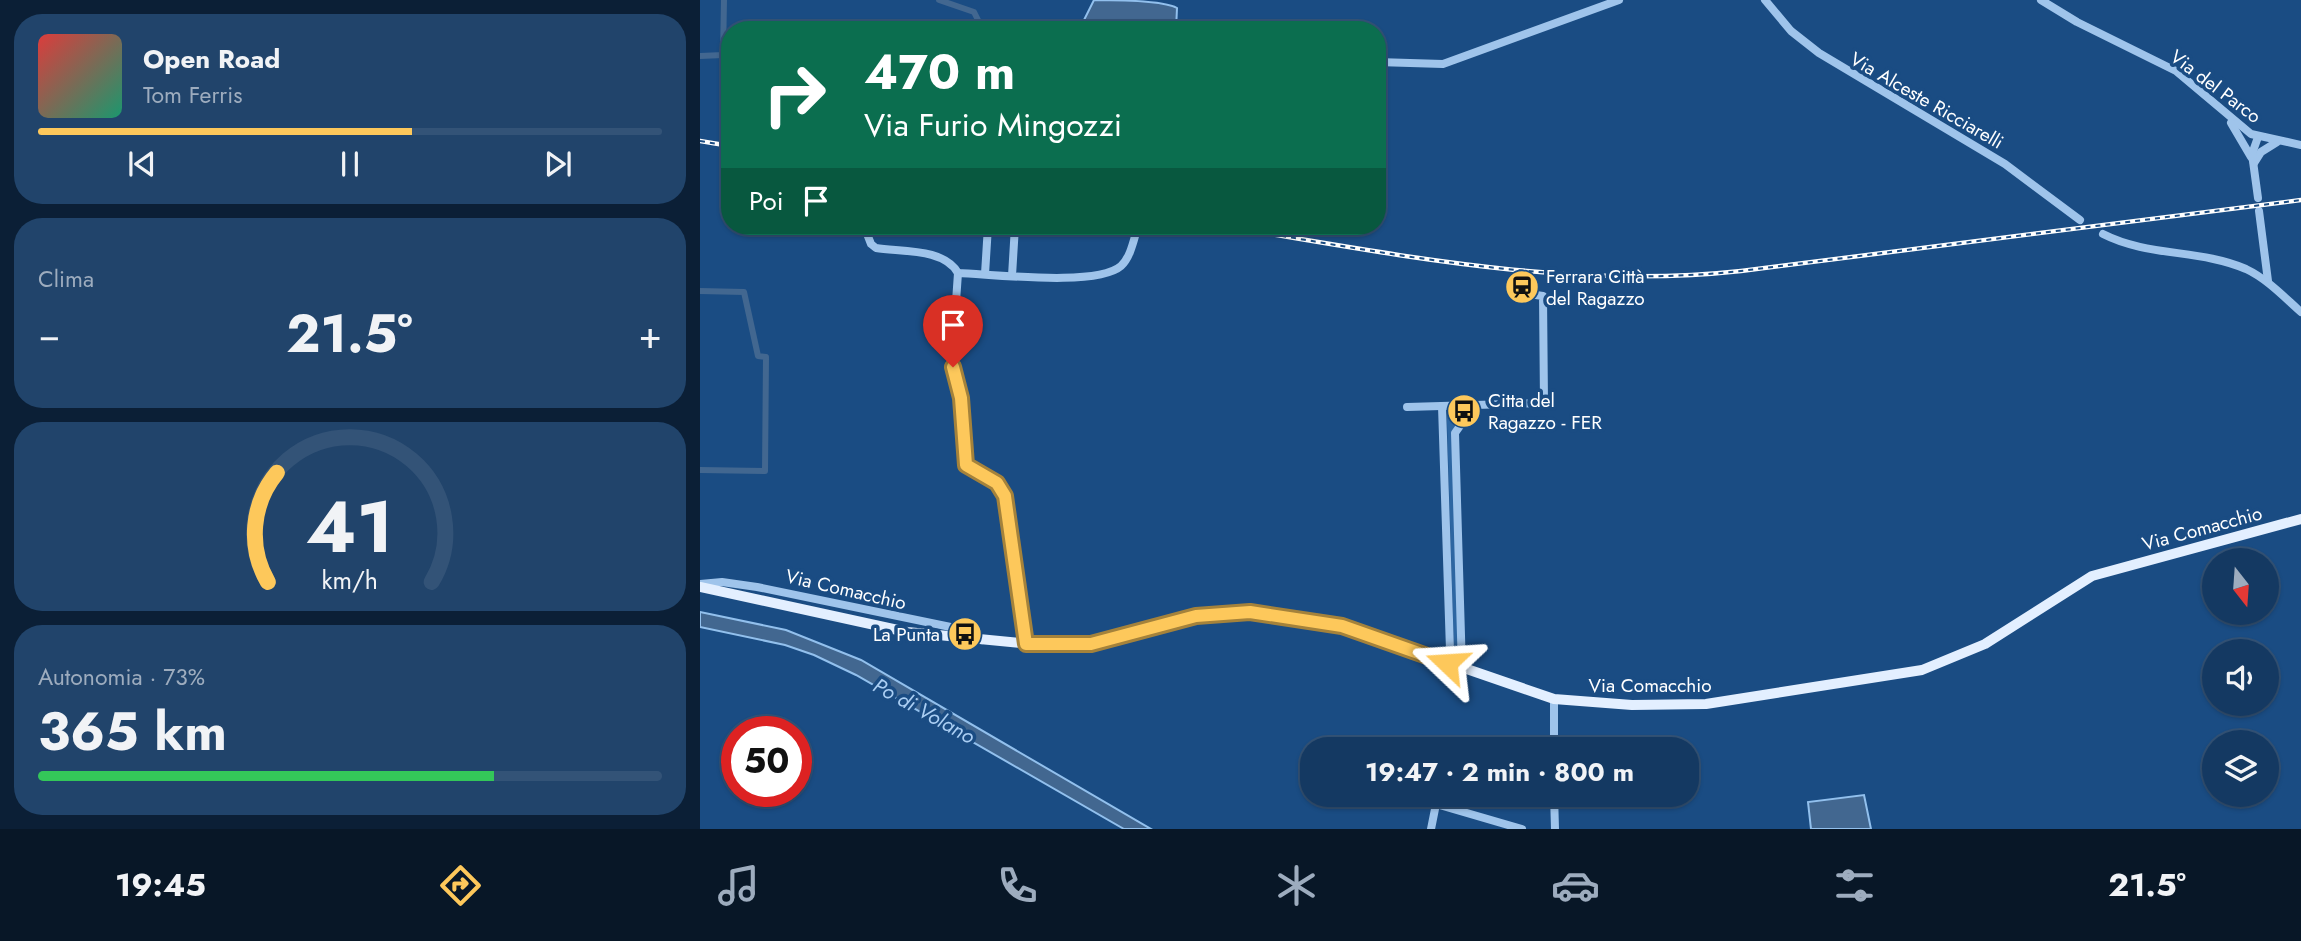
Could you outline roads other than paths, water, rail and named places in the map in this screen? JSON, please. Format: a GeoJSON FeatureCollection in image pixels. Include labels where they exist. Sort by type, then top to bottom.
{"type":"FeatureCollection","features":[{"type":"Feature","properties":{"kind":"main road","name":"Via Comacchio"},"geometry":{"type":"LineString","coordinates":[[700,586],[907,632],[1026,644],[1091,644],[1196,616],[1250,612],[1342,626],[1554,699],[1632,705],[1706,704],[1923,670],[1985,644],[2092,576],[2301,519]]}},
{"type":"Feature","properties":{"kind":"street"},"geometry":{"type":"LineString","coordinates":[[1386,62],[1443,64],[1619,0]]}},
{"type":"Feature","properties":{"kind":"street","name":"Via Alceste Ricciarelli"},"geometry":{"type":"LineString","coordinates":[[1765,0],[1785,25],[1814,50],[1996,158],[2080,220]]}},
{"type":"Feature","properties":{"kind":"street","name":"Via del Parco"},"geometry":{"type":"LineString","coordinates":[[2041,0],[2086,27],[2176,71],[2226,114],[2258,137],[2301,145]]}},
{"type":"Feature","properties":{"kind":"street"},"geometry":{"type":"LineString","coordinates":[[2226,114],[2254,163]]}},
{"type":"Feature","properties":{"kind":"street"},"geometry":{"type":"LineString","coordinates":[[2254,163],[2263,146],[2258,137],[2252,147],[2258,198]]}},
{"type":"Feature","properties":{"kind":"street"},"geometry":{"type":"LineString","coordinates":[[2261,152],[2278,142]]}},
{"type":"Feature","properties":{"kind":"street"},"geometry":{"type":"LineString","coordinates":[[2259,211],[2268,281]]}},
{"type":"Feature","properties":{"kind":"street"},"geometry":{"type":"LineString","coordinates":[[2103,234],[2145,249],[2233,265],[2268,281],[2301,312]]}},
{"type":"Feature","properties":{"kind":"street"},"geometry":{"type":"LineString","coordinates":[[868,235],[876,248],[926,254],[953,267],[958,273],[952,359],[961,398],[964,460],[970,470],[997,483],[1005,496],[1026,644]]}},
{"type":"Feature","properties":{"kind":"street"},"geometry":{"type":"LineString","coordinates":[[985,274],[987,235]]}},
{"type":"Feature","properties":{"kind":"street"},"geometry":{"type":"LineString","coordinates":[[1012,276],[1014,235]]}},
{"type":"Feature","properties":{"kind":"street"},"geometry":{"type":"LineString","coordinates":[[958,273],[1060,278],[1112,272],[1127,259],[1135,235]]}},
{"type":"Feature","properties":{"kind":"street"},"geometry":{"type":"LineString","coordinates":[[1407,407],[1542,403],[1545,400],[1544,296],[1529,294]]}},
{"type":"Feature","properties":{"kind":"street"},"geometry":{"type":"LineString","coordinates":[[1462,669],[1455,433],[1467,415],[1468,405]]}},
{"type":"Feature","properties":{"kind":"street"},"geometry":{"type":"LineString","coordinates":[[1441,406],[1450,650],[1447,663]]}},
{"type":"Feature","properties":{"kind":"street"},"geometry":{"type":"LineString","coordinates":[[1554,699],[1554,737]]}},
{"type":"Feature","properties":{"kind":"street"},"geometry":{"type":"LineString","coordinates":[[1431,829],[1436,804],[1522,829]]}},
{"type":"Feature","properties":{"kind":"street"},"geometry":{"type":"LineString","coordinates":[[1554,807],[1555,829]]}},
{"type":"Feature","properties":{"kind":"water"},"geometry":{"type":"Polygon","coordinates":[[[1094,0],[1161,3],[1177,8],[1176,21],[1084,21],[1094,0]]]}},
{"type":"Feature","properties":{"kind":"water","name":"Po di Volano"},"geometry":{"type":"Polygon","coordinates":[[[700,612],[786,630],[861,660],[1151,829],[1124,829],[856,675],[814,655],[785,645],[700,627],[700,612]]]}},
{"type":"Feature","properties":{"kind":"water"},"geometry":{"type":"Polygon","coordinates":[[[1864,795],[1871,829],[1811,829],[1808,802],[1864,795]]]}},
{"type":"Feature","properties":{"kind":"waterway"},"geometry":{"type":"LineString","coordinates":[[724,0],[724,21]]}},
{"type":"Feature","properties":{"kind":"waterway"},"geometry":{"type":"LineString","coordinates":[[939,0],[974,12],[978,21]]}},
{"type":"Feature","properties":{"kind":"waterway"},"geometry":{"type":"LineString","coordinates":[[700,56],[721,55]]}},
{"type":"Feature","properties":{"kind":"waterway"},"geometry":{"type":"LineString","coordinates":[[700,291],[744,292],[758,356],[766,357],[765,471],[700,470]]}},
{"type":"Feature","properties":{"kind":"railway"},"geometry":{"type":"LineString","coordinates":[[700,141],[721,144]]}},
{"type":"Feature","properties":{"kind":"railway"},"geometry":{"type":"LineString","coordinates":[[1277,235],[1480,266],[1610,276],[1676,276],[1741,271],[2301,200]]}},
{"type":"Feature","properties":{"kind":"place","name":"Ferrara Città del Ragazzo"},"geometry":{"type":"Point","coordinates":[1522,287]}},
{"type":"Feature","properties":{"kind":"place","name":"Citta del Ragazzo - FER"},"geometry":{"type":"Point","coordinates":[1464,411]}},
{"type":"Feature","properties":{"kind":"place","name":"La Punta"},"geometry":{"type":"Point","coordinates":[965,634]}}]}
